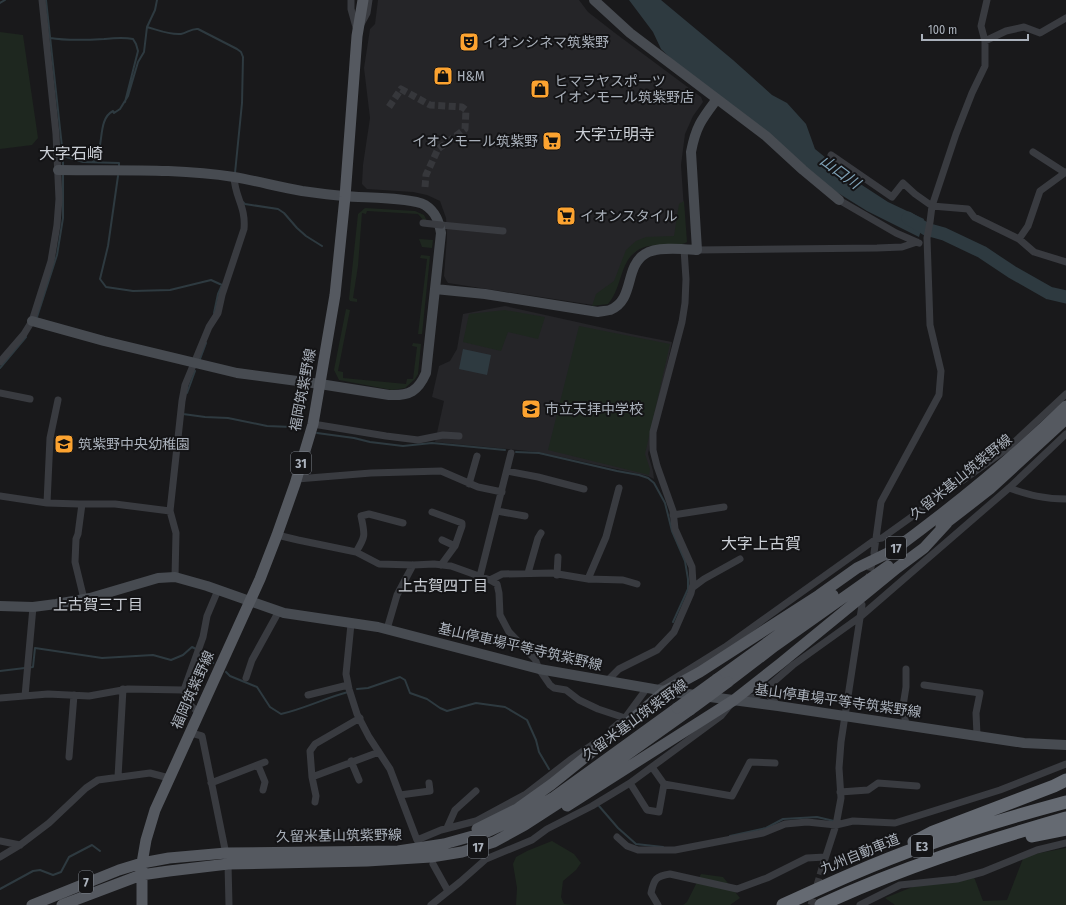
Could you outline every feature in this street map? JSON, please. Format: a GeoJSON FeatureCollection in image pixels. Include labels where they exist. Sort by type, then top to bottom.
{"type":"FeatureCollection","features":[{"type":"Feature","properties":{"kind":"highway"},"geometry":{"type":"LineString","coordinates":[[832,883],[933,832],[1054,786],[1066,780]]}},
{"type":"Feature","properties":{"kind":"highway","name":"九州自動車道"},"geometry":{"type":"LineString","coordinates":[[783,905],[889,859],[960,833],[1066,802]]}},
{"type":"Feature","properties":{"kind":"highway","name":"E3"},"geometry":{"type":"LineString","coordinates":[[821,905],[893,874],[960,850],[1066,818]]}},
{"type":"Feature","properties":{"kind":"highway"},"geometry":{"type":"LineString","coordinates":[[960,850],[1066,829]]}},
{"type":"Feature","properties":{"kind":"main road","name":"福岡筑紫野線"},"geometry":{"type":"LineString","coordinates":[[142,905],[142,863],[146,840],[155,810],[250,601],[278,534],[313,424],[335,295],[345,197],[358,30],[358,0]]}},
{"type":"Feature","properties":{"kind":"main road","name":"福岡筑紫野線"},"geometry":{"type":"LineString","coordinates":[[358,30],[363,0]]}},
{"type":"Feature","properties":{"kind":"main road","name":"久留米基山筑紫野線"},"geometry":{"type":"LineString","coordinates":[[141,875],[227,859],[390,851],[444,844],[487,832],[520,817],[580,779],[938,518],[986,480],[1066,406]]}},
{"type":"Feature","properties":{"kind":"main road","name":"久留米基山筑紫野線"},"geometry":{"type":"LineString","coordinates":[[142,863],[169,858],[367,861],[431,857],[462,852],[494,842],[525,825],[559,803],[690,710],[775,646],[854,591],[947,523],[990,489],[1066,419]]}},
{"type":"Feature","properties":{"kind":"main road"},"geometry":{"type":"LineString","coordinates":[[494,842],[514,837],[544,820],[685,733],[734,700],[781,664],[891,573],[924,548],[947,523]]}},
{"type":"Feature","properties":{"kind":"main road"},"geometry":{"type":"LineString","coordinates":[[444,844],[517,809],[552,784],[628,723],[656,690],[700,672],[819,596],[857,568],[892,552]]}},
{"type":"Feature","properties":{"kind":"main road","name":"7"},"geometry":{"type":"LineString","coordinates":[[32,905],[92,880],[142,863]]}},
{"type":"Feature","properties":{"kind":"main road","name":"7"},"geometry":{"type":"LineString","coordinates":[[62,905],[73,903],[141,875]]}},
{"type":"Feature","properties":{"kind":"street"},"geometry":{"type":"LineString","coordinates":[[0,362],[24,334],[32,322],[54,249],[59,199],[58,170],[56,134],[42,0]]}},
{"type":"Feature","properties":{"kind":"street"},"geometry":{"type":"LineString","coordinates":[[351,0],[351,9],[358,30]]}},
{"type":"Feature","properties":{"kind":"street"},"geometry":{"type":"LineString","coordinates":[[358,30],[367,14],[369,0]]}},
{"type":"Feature","properties":{"kind":"street"},"geometry":{"type":"LineString","coordinates":[[594,0],[630,33],[766,136],[803,170],[840,200],[896,233],[917,242]]}},
{"type":"Feature","properties":{"kind":"street"},"geometry":{"type":"LineString","coordinates":[[874,552],[881,502],[939,395],[941,371],[930,325],[926,242],[932,206],[956,134],[972,93],[985,66],[986,41],[981,26],[987,0]]}},
{"type":"Feature","properties":{"kind":"street"},"geometry":{"type":"LineString","coordinates":[[986,41],[1006,31],[1024,27],[1040,33],[1066,18]]}},
{"type":"Feature","properties":{"kind":"street"},"geometry":{"type":"LineString","coordinates":[[697,250],[691,152],[694,136],[700,121],[717,99]]}},
{"type":"Feature","properties":{"kind":"street"},"geometry":{"type":"LineString","coordinates":[[1019,239],[1028,226],[1040,191],[1065,172],[1033,152]]}},
{"type":"Feature","properties":{"kind":"street"},"geometry":{"type":"LineString","coordinates":[[831,155],[892,197],[903,182],[915,194],[932,206],[968,209],[974,217],[1019,239],[1034,252],[1066,262]]}},
{"type":"Feature","properties":{"kind":"street"},"geometry":{"type":"LineString","coordinates":[[32,322],[237,373],[389,395],[400,396],[408,394],[418,388],[426,373],[441,233],[438,221],[433,211],[425,205],[417,202],[345,197],[302,191],[234,177],[152,171],[58,170]]}},
{"type":"Feature","properties":{"kind":"street"},"geometry":{"type":"LineString","coordinates":[[175,578],[176,533],[170,512],[182,401],[185,385],[209,327],[218,313],[222,295],[244,229],[245,218],[243,206],[237,194],[234,177]]}},
{"type":"Feature","properties":{"kind":"street"},"geometry":{"type":"LineString","coordinates":[[423,223],[503,231]]}},
{"type":"Feature","properties":{"kind":"street"},"geometry":{"type":"LineString","coordinates":[[436,289],[485,294],[598,312],[610,310],[619,304],[626,295],[632,270],[638,260],[645,254],[654,250],[877,248],[902,247],[917,242],[926,242]]}},
{"type":"Feature","properties":{"kind":"street"},"geometry":{"type":"LineString","coordinates":[[607,681],[619,669],[656,650],[674,632],[692,588],[692,567],[675,529],[673,515],[653,450],[653,432],[682,322],[685,303],[686,279],[684,249]]}},
{"type":"Feature","properties":{"kind":"street"},"geometry":{"type":"LineString","coordinates":[[0,393],[30,399]]}},
{"type":"Feature","properties":{"kind":"street"},"geometry":{"type":"LineString","coordinates":[[351,624],[346,674],[348,685],[360,718],[369,737],[390,769],[417,840],[447,828],[476,821],[526,794],[570,760],[602,739],[656,690],[725,647],[876,539],[882,538],[1009,449],[1066,394]]}},
{"type":"Feature","properties":{"kind":"street"},"geometry":{"type":"LineString","coordinates":[[46,503],[50,438],[58,400]]}},
{"type":"Feature","properties":{"kind":"street"},"geometry":{"type":"LineString","coordinates":[[313,424],[418,440],[443,435],[459,436]]}},
{"type":"Feature","properties":{"kind":"street"},"geometry":{"type":"LineString","coordinates":[[431,905],[486,859],[532,840],[547,829],[592,806],[630,782],[721,716],[734,700],[756,697],[793,665],[860,616],[1009,488],[1026,468],[1066,434]]}},
{"type":"Feature","properties":{"kind":"street"},"geometry":{"type":"LineString","coordinates":[[480,576],[511,453]]}},
{"type":"Feature","properties":{"kind":"street"},"geometry":{"type":"LineString","coordinates":[[469,484],[477,456]]}},
{"type":"Feature","properties":{"kind":"street"},"geometry":{"type":"LineString","coordinates":[[296,479],[371,473],[441,471],[469,484],[502,492]]}},
{"type":"Feature","properties":{"kind":"street"},"geometry":{"type":"LineString","coordinates":[[507,471],[538,476],[584,489]]}},
{"type":"Feature","properties":{"kind":"street"},"geometry":{"type":"LineString","coordinates":[[588,579],[606,537],[619,488]]}},
{"type":"Feature","properties":{"kind":"street"},"geometry":{"type":"LineString","coordinates":[[1009,488],[1032,496],[1050,499],[1066,499]]}},
{"type":"Feature","properties":{"kind":"street"},"geometry":{"type":"LineString","coordinates":[[0,496],[46,503],[116,504],[170,512]]}},
{"type":"Feature","properties":{"kind":"street"},"geometry":{"type":"LineString","coordinates":[[82,504],[76,539],[75,562],[84,599]]}},
{"type":"Feature","properties":{"kind":"street"},"geometry":{"type":"LineString","coordinates":[[673,515],[724,507]]}},
{"type":"Feature","properties":{"kind":"street"},"geometry":{"type":"LineString","coordinates":[[497,511],[525,516]]}},
{"type":"Feature","properties":{"kind":"street"},"geometry":{"type":"LineString","coordinates":[[432,512],[462,523],[455,546],[440,565]]}},
{"type":"Feature","properties":{"kind":"street"},"geometry":{"type":"LineString","coordinates":[[356,552],[364,540],[362,516],[369,514],[403,523]]}},
{"type":"Feature","properties":{"kind":"street"},"geometry":{"type":"LineString","coordinates":[[528,573],[538,538],[541,533]]}},
{"type":"Feature","properties":{"kind":"street"},"geometry":{"type":"LineString","coordinates":[[278,534],[298,540],[356,552],[379,564],[451,566],[490,580],[496,584],[499,593],[500,614],[509,632],[535,659],[538,669],[550,685],[554,688],[566,690],[579,700],[598,709],[625,718]]}},
{"type":"Feature","properties":{"kind":"street"},"geometry":{"type":"LineString","coordinates":[[442,540],[455,546]]}},
{"type":"Feature","properties":{"kind":"street"},"geometry":{"type":"LineString","coordinates":[[557,575],[558,557]]}},
{"type":"Feature","properties":{"kind":"street"},"geometry":{"type":"LineString","coordinates":[[692,588],[704,579],[740,558]]}},
{"type":"Feature","properties":{"kind":"street"},"geometry":{"type":"LineString","coordinates":[[386,629],[397,595],[413,565]]}},
{"type":"Feature","properties":{"kind":"street"},"geometry":{"type":"LineString","coordinates":[[490,580],[502,574],[552,573],[588,579],[623,580],[637,584]]}},
{"type":"Feature","properties":{"kind":"street","name":"基山停車場平等寺筑紫野線"},"geometry":{"type":"LineString","coordinates":[[0,606],[33,607],[84,599],[158,578],[175,578],[218,590],[280,612],[386,629],[538,669],[656,690],[778,706],[1024,743],[1066,745]]}},
{"type":"Feature","properties":{"kind":"street"},"geometry":{"type":"LineString","coordinates":[[199,713],[188,703],[184,690],[218,590]]}},
{"type":"Feature","properties":{"kind":"street"},"geometry":{"type":"LineString","coordinates":[[823,865],[836,825],[841,798],[839,768],[841,742],[862,605]]}},
{"type":"Feature","properties":{"kind":"street"},"geometry":{"type":"LineString","coordinates":[[24,696],[33,607]]}},
{"type":"Feature","properties":{"kind":"street"},"geometry":{"type":"LineString","coordinates":[[246,678],[252,660],[280,612]]}},
{"type":"Feature","properties":{"kind":"street"},"geometry":{"type":"LineString","coordinates":[[906,669],[906,687],[903,706],[906,725]]}},
{"type":"Feature","properties":{"kind":"street"},"geometry":{"type":"LineString","coordinates":[[308,695],[348,685]]}},
{"type":"Feature","properties":{"kind":"street"},"geometry":{"type":"LineString","coordinates":[[768,686],[769,695],[778,706]]}},
{"type":"Feature","properties":{"kind":"street"},"geometry":{"type":"LineString","coordinates":[[924,686],[980,693],[976,713],[977,735]]}},
{"type":"Feature","properties":{"kind":"street"},"geometry":{"type":"LineString","coordinates":[[0,698],[48,694],[89,696],[123,689],[184,690]]}},
{"type":"Feature","properties":{"kind":"street"},"geometry":{"type":"LineString","coordinates":[[118,777],[123,689]]}},
{"type":"Feature","properties":{"kind":"street"},"geometry":{"type":"LineString","coordinates":[[69,757],[74,695]]}},
{"type":"Feature","properties":{"kind":"street"},"geometry":{"type":"LineString","coordinates":[[315,802],[316,796],[312,777],[310,751],[315,744],[360,718]]}},
{"type":"Feature","properties":{"kind":"street"},"geometry":{"type":"LineString","coordinates":[[191,733],[202,736],[227,859],[229,905]]}},
{"type":"Feature","properties":{"kind":"street"},"geometry":{"type":"LineString","coordinates":[[312,777],[351,761],[379,752]]}},
{"type":"Feature","properties":{"kind":"street"},"geometry":{"type":"LineString","coordinates":[[351,761],[359,780]]}},
{"type":"Feature","properties":{"kind":"street"},"geometry":{"type":"LineString","coordinates":[[211,782],[265,762]]}},
{"type":"Feature","properties":{"kind":"street"},"geometry":{"type":"LineString","coordinates":[[664,784],[732,796],[750,762],[775,763]]}},
{"type":"Feature","properties":{"kind":"street"},"geometry":{"type":"LineString","coordinates":[[617,837],[627,846],[638,850],[675,850],[763,833],[785,824],[807,822],[836,825],[853,820],[895,823],[1000,790],[1066,764]]}},
{"type":"Feature","properties":{"kind":"street"},"geometry":{"type":"LineString","coordinates":[[258,765],[265,782],[263,790]]}},
{"type":"Feature","properties":{"kind":"street"},"geometry":{"type":"LineString","coordinates":[[630,782],[648,810],[660,812],[664,784],[652,767]]}},
{"type":"Feature","properties":{"kind":"street"},"geometry":{"type":"LineString","coordinates":[[0,857],[20,845],[49,822],[86,788],[98,780],[150,773],[169,778]]}},
{"type":"Feature","properties":{"kind":"street"},"geometry":{"type":"LineString","coordinates":[[400,795],[430,791],[429,783]]}},
{"type":"Feature","properties":{"kind":"street"},"geometry":{"type":"LineString","coordinates":[[840,792],[868,790],[878,783],[918,786]]}},
{"type":"Feature","properties":{"kind":"street"},"geometry":{"type":"LineString","coordinates":[[447,828],[455,810],[476,791]]}},
{"type":"Feature","properties":{"kind":"street"},"geometry":{"type":"LineString","coordinates":[[0,841],[20,845]]}},
{"type":"Feature","properties":{"kind":"street"},"geometry":{"type":"LineString","coordinates":[[860,905],[900,885],[957,879],[983,872],[1036,850],[1066,844]]}},
{"type":"Feature","properties":{"kind":"street"},"geometry":{"type":"LineString","coordinates":[[658,905],[651,893],[653,882],[659,875],[670,874],[737,889],[767,878],[807,858],[825,857]]}},
{"type":"Feature","properties":{"kind":"street"},"geometry":{"type":"LineString","coordinates":[[433,864],[448,891]]}},
{"type":"Feature","properties":{"kind":"shaded area","name":"イオンモール筑紫野"},"geometry":{"type":"Polygon","coordinates":[[[378,0],[579,0],[588,12],[701,97],[703,102],[693,116],[685,134],[681,165],[686,239],[652,243],[641,247],[625,261],[618,281],[593,305],[448,283],[444,276],[447,236],[446,218],[440,201],[427,195],[413,192],[367,189],[362,184],[363,165],[370,118],[364,68],[370,29],[375,24],[378,0]]]}},
{"type":"Feature","properties":{"kind":"shaded area"},"geometry":{"type":"Polygon","coordinates":[[[0,32],[23,35],[38,138],[32,145],[0,149],[0,32]]]}},
{"type":"Feature","properties":{"kind":"shaded area"},"geometry":{"type":"Polygon","coordinates":[[[684,201],[687,242],[677,245],[648,246],[635,252],[625,265],[613,297],[608,304],[592,306],[596,294],[614,281],[626,250],[636,241],[646,237],[674,236],[679,204],[684,201]]]}},
{"type":"Feature","properties":{"kind":"shaded area"},"geometry":{"type":"Polygon","coordinates":[[[365,208],[415,211],[424,215],[427,221],[424,221],[418,214],[367,211],[366,214],[362,213],[358,266],[353,298],[357,299],[357,302],[350,301],[349,299],[358,214],[365,208]]]}},
{"type":"Feature","properties":{"kind":"shaded area"},"geometry":{"type":"Polygon","coordinates":[[[419,239],[433,240],[432,248],[422,247],[419,239]]]}},
{"type":"Feature","properties":{"kind":"shaded area"},"geometry":{"type":"Polygon","coordinates":[[[421,255],[430,256],[422,334],[418,334],[427,259],[420,258],[421,255]]]}},
{"type":"Feature","properties":{"kind":"shaded area"},"geometry":{"type":"Polygon","coordinates":[[[505,306],[672,342],[648,454],[654,479],[648,476],[538,452],[435,442],[444,401],[432,397],[439,366],[450,361],[457,349],[463,314],[505,306]]]}},
{"type":"Feature","properties":{"kind":"shaded area"},"geometry":{"type":"Polygon","coordinates":[[[346,309],[350,310],[338,371],[343,372],[343,378],[406,384],[407,379],[413,379],[417,347],[412,346],[413,343],[421,344],[418,374],[415,379],[405,388],[392,390],[339,380],[334,370],[346,309]]]}},
{"type":"Feature","properties":{"kind":"shaded area"},"geometry":{"type":"Polygon","coordinates":[[[505,310],[545,317],[538,339],[508,332],[501,351],[463,342],[469,314],[505,310]]]}},
{"type":"Feature","properties":{"kind":"shaded area"},"geometry":{"type":"Polygon","coordinates":[[[579,326],[670,344],[645,454],[650,469],[649,475],[548,450],[579,326]]]}},
{"type":"Feature","properties":{"kind":"shaded area"},"geometry":{"type":"Polygon","coordinates":[[[552,841],[574,854],[581,863],[576,870],[563,881],[561,897],[564,904],[574,905],[516,905],[517,888],[513,864],[516,857],[552,841]]]}},
{"type":"Feature","properties":{"kind":"shaded area"},"geometry":{"type":"Polygon","coordinates":[[[1066,848],[1066,905],[895,905],[885,898],[920,884],[974,877],[983,901],[1007,900],[1024,856],[1066,848]]]}},
{"type":"Feature","properties":{"kind":"shaded area"},"geometry":{"type":"Polygon","coordinates":[[[701,874],[723,877],[740,898],[730,905],[683,905],[687,902],[701,874]]]}},
{"type":"Feature","properties":{"kind":"water"},"geometry":{"type":"Polygon","coordinates":[[[629,0],[661,0],[733,60],[772,95],[787,103],[806,124],[815,149],[848,176],[888,202],[924,219],[919,237],[867,211],[830,188],[682,69],[661,49],[653,32],[629,0]]]}},
{"type":"Feature","properties":{"kind":"water"},"geometry":{"type":"Polygon","coordinates":[[[463,349],[491,355],[487,375],[459,369],[463,349]]]}},
{"type":"Feature","properties":{"kind":"waterway"},"geometry":{"type":"LineString","coordinates":[[0,3],[5,0]]}},
{"type":"Feature","properties":{"kind":"waterway"},"geometry":{"type":"LineString","coordinates":[[46,0],[63,156],[83,162],[119,163],[119,166]]}},
{"type":"Feature","properties":{"kind":"waterway"},"geometry":{"type":"LineString","coordinates":[[93,162],[100,148],[105,119],[113,111],[114,113],[120,109],[128,96],[138,62],[144,52],[147,27],[155,10],[157,0]]}},
{"type":"Feature","properties":{"kind":"waterway"},"geometry":{"type":"LineString","coordinates":[[147,27],[172,34],[181,34],[198,29],[241,52],[243,57],[242,103],[235,173]]}},
{"type":"Feature","properties":{"kind":"waterway"},"geometry":{"type":"LineString","coordinates":[[50,38],[64,40],[118,38],[133,39],[138,51],[125,102]]}},
{"type":"Feature","properties":{"kind":"waterway"},"geometry":{"type":"LineString","coordinates":[[63,156],[63,166]]}},
{"type":"Feature","properties":{"kind":"waterway"},"geometry":{"type":"LineString","coordinates":[[37,317],[57,255],[63,218],[63,175]]}},
{"type":"Feature","properties":{"kind":"waterway"},"geometry":{"type":"LineString","coordinates":[[118,176],[108,246],[100,279],[106,287],[133,291],[170,290],[211,280],[222,285],[218,294],[214,313]]}},
{"type":"Feature","properties":{"kind":"waterway"},"geometry":{"type":"LineString","coordinates":[[243,202],[245,204],[278,209],[284,213],[306,236],[322,246]]}},
{"type":"Feature","properties":{"kind":"waterway","name":"山口川"},"geometry":{"type":"LineString","coordinates":[[908,218],[926,229],[944,234],[982,252],[1012,272],[1049,293],[1066,297]]}},
{"type":"Feature","properties":{"kind":"waterway"},"geometry":{"type":"LineString","coordinates":[[0,368],[26,337]]}},
{"type":"Feature","properties":{"kind":"waterway"},"geometry":{"type":"LineString","coordinates":[[200,359],[206,343]]}},
{"type":"Feature","properties":{"kind":"waterway"},"geometry":{"type":"LineString","coordinates":[[187,393],[195,371]]}},
{"type":"Feature","properties":{"kind":"waterway"},"geometry":{"type":"LineString","coordinates":[[183,413],[205,417],[228,418],[267,426],[292,427],[299,429]]}},
{"type":"Feature","properties":{"kind":"waterway"},"geometry":{"type":"LineString","coordinates":[[317,433],[403,446],[432,443],[505,450]]}},
{"type":"Feature","properties":{"kind":"waterway"},"geometry":{"type":"LineString","coordinates":[[516,452],[539,453],[639,475],[648,478],[654,483],[665,503],[672,531],[685,561],[688,579],[688,589],[673,622]]}},
{"type":"Feature","properties":{"kind":"waterway"},"geometry":{"type":"LineString","coordinates":[[0,671],[33,667],[35,648],[102,658],[153,655],[171,660],[183,655],[192,647],[196,649]]}},
{"type":"Feature","properties":{"kind":"waterway"},"geometry":{"type":"LineString","coordinates":[[202,655],[213,663]]}},
{"type":"Feature","properties":{"kind":"waterway"},"geometry":{"type":"LineString","coordinates":[[226,672],[230,676],[257,687],[270,707],[281,714],[348,692]]}},
{"type":"Feature","properties":{"kind":"waterway"},"geometry":{"type":"LineString","coordinates":[[357,689],[368,688],[400,677],[405,680],[410,693],[427,699],[447,711],[476,703],[505,707],[527,720],[536,740],[539,752],[549,769]]}},
{"type":"Feature","properties":{"kind":"waterway"},"geometry":{"type":"LineString","coordinates":[[599,806],[618,828],[636,844],[663,847]]}},
{"type":"Feature","properties":{"kind":"waterway"},"geometry":{"type":"LineString","coordinates":[[730,836],[766,828],[783,819],[817,817],[834,821]]}},
{"type":"Feature","properties":{"kind":"waterway"},"geometry":{"type":"LineString","coordinates":[[0,889],[33,871],[40,870],[53,875],[61,872],[69,857],[92,845],[100,851]]}},
{"type":"Feature","properties":{"kind":"tunnel"},"geometry":{"type":"LineString","coordinates":[[389,107],[401,89],[430,105],[462,107],[466,110],[465,129],[438,149],[426,175],[425,187]]}},
{"type":"Feature","properties":{"kind":"tunnel"},"geometry":{"type":"LineString","coordinates":[[868,581],[873,558]]}},
{"type":"Feature","properties":{"kind":"tunnel"},"geometry":{"type":"LineString","coordinates":[[811,905],[823,865]]}},
{"type":"Feature","properties":{"kind":"place","name":"イオンシネマ筑紫野"},"geometry":{"type":"Point","coordinates":[469,42]}},
{"type":"Feature","properties":{"kind":"place","name":"H&M"},"geometry":{"type":"Point","coordinates":[443,76]}},
{"type":"Feature","properties":{"kind":"place","name":"ヒマラヤスポーツ イオンモール筑紫野店"},"geometry":{"type":"Point","coordinates":[540,89]}},
{"type":"Feature","properties":{"kind":"place","name":"イオンモール筑紫野"},"geometry":{"type":"Point","coordinates":[552,141]}},
{"type":"Feature","properties":{"kind":"place","name":"イオンスタイル"},"geometry":{"type":"Point","coordinates":[566,216]}},
{"type":"Feature","properties":{"kind":"place","name":"市立天拝中学校"},"geometry":{"type":"Point","coordinates":[531,409]}},
{"type":"Feature","properties":{"kind":"place","name":"筑紫野中央幼稚園"},"geometry":{"type":"Point","coordinates":[64,444]}},
{"type":"Feature","properties":{"kind":"district","name":"大字立明寺"},"geometry":{"type":"Point","coordinates":[615,134]}},
{"type":"Feature","properties":{"kind":"district","name":"大字石崎"},"geometry":{"type":"Point","coordinates":[71,153]}},
{"type":"Feature","properties":{"kind":"district","name":"大字上古賀"},"geometry":{"type":"Point","coordinates":[761,543]}},
{"type":"Feature","properties":{"kind":"district","name":"上古賀四丁目"},"geometry":{"type":"Point","coordinates":[443,586]}},
{"type":"Feature","properties":{"kind":"district","name":"上古賀三丁目"},"geometry":{"type":"Point","coordinates":[98,605]}}]}
